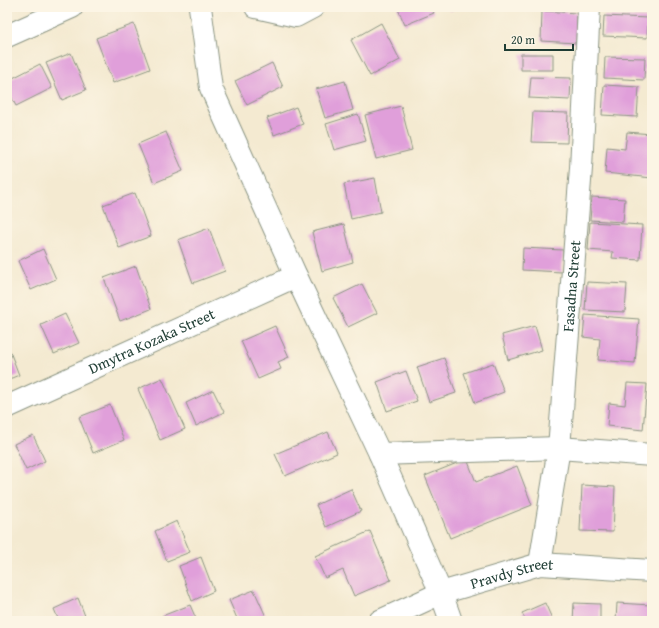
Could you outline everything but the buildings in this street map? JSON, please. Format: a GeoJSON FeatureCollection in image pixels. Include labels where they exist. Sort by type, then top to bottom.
{"type":"FeatureCollection","features":[{"type":"Feature","properties":{"kind":"street"},"geometry":{"type":"LineString","coordinates":[[7,36],[72,7]]}},
{"type":"Feature","properties":{"kind":"street"},"geometry":{"type":"LineString","coordinates":[[200,7],[211,88],[296,276],[380,454],[441,593],[451,621]]}},
{"type":"Feature","properties":{"kind":"street"},"geometry":{"type":"LineString","coordinates":[[256,7],[296,16],[314,7]]}},
{"type":"Feature","properties":{"kind":"street","name":"Fasadna Street"},"geometry":{"type":"LineString","coordinates":[[540,564],[559,448],[581,168],[589,7]]}},
{"type":"Feature","properties":{"kind":"street","name":"Dmytra Kozaka Street"},"geometry":{"type":"LineString","coordinates":[[7,408],[296,276]]}},
{"type":"Feature","properties":{"kind":"street"},"geometry":{"type":"LineString","coordinates":[[380,454],[559,448],[652,455]]}},
{"type":"Feature","properties":{"kind":"street","name":"Pravdy Street"},"geometry":{"type":"LineString","coordinates":[[380,621],[441,593],[540,564],[652,571]]}}]}
